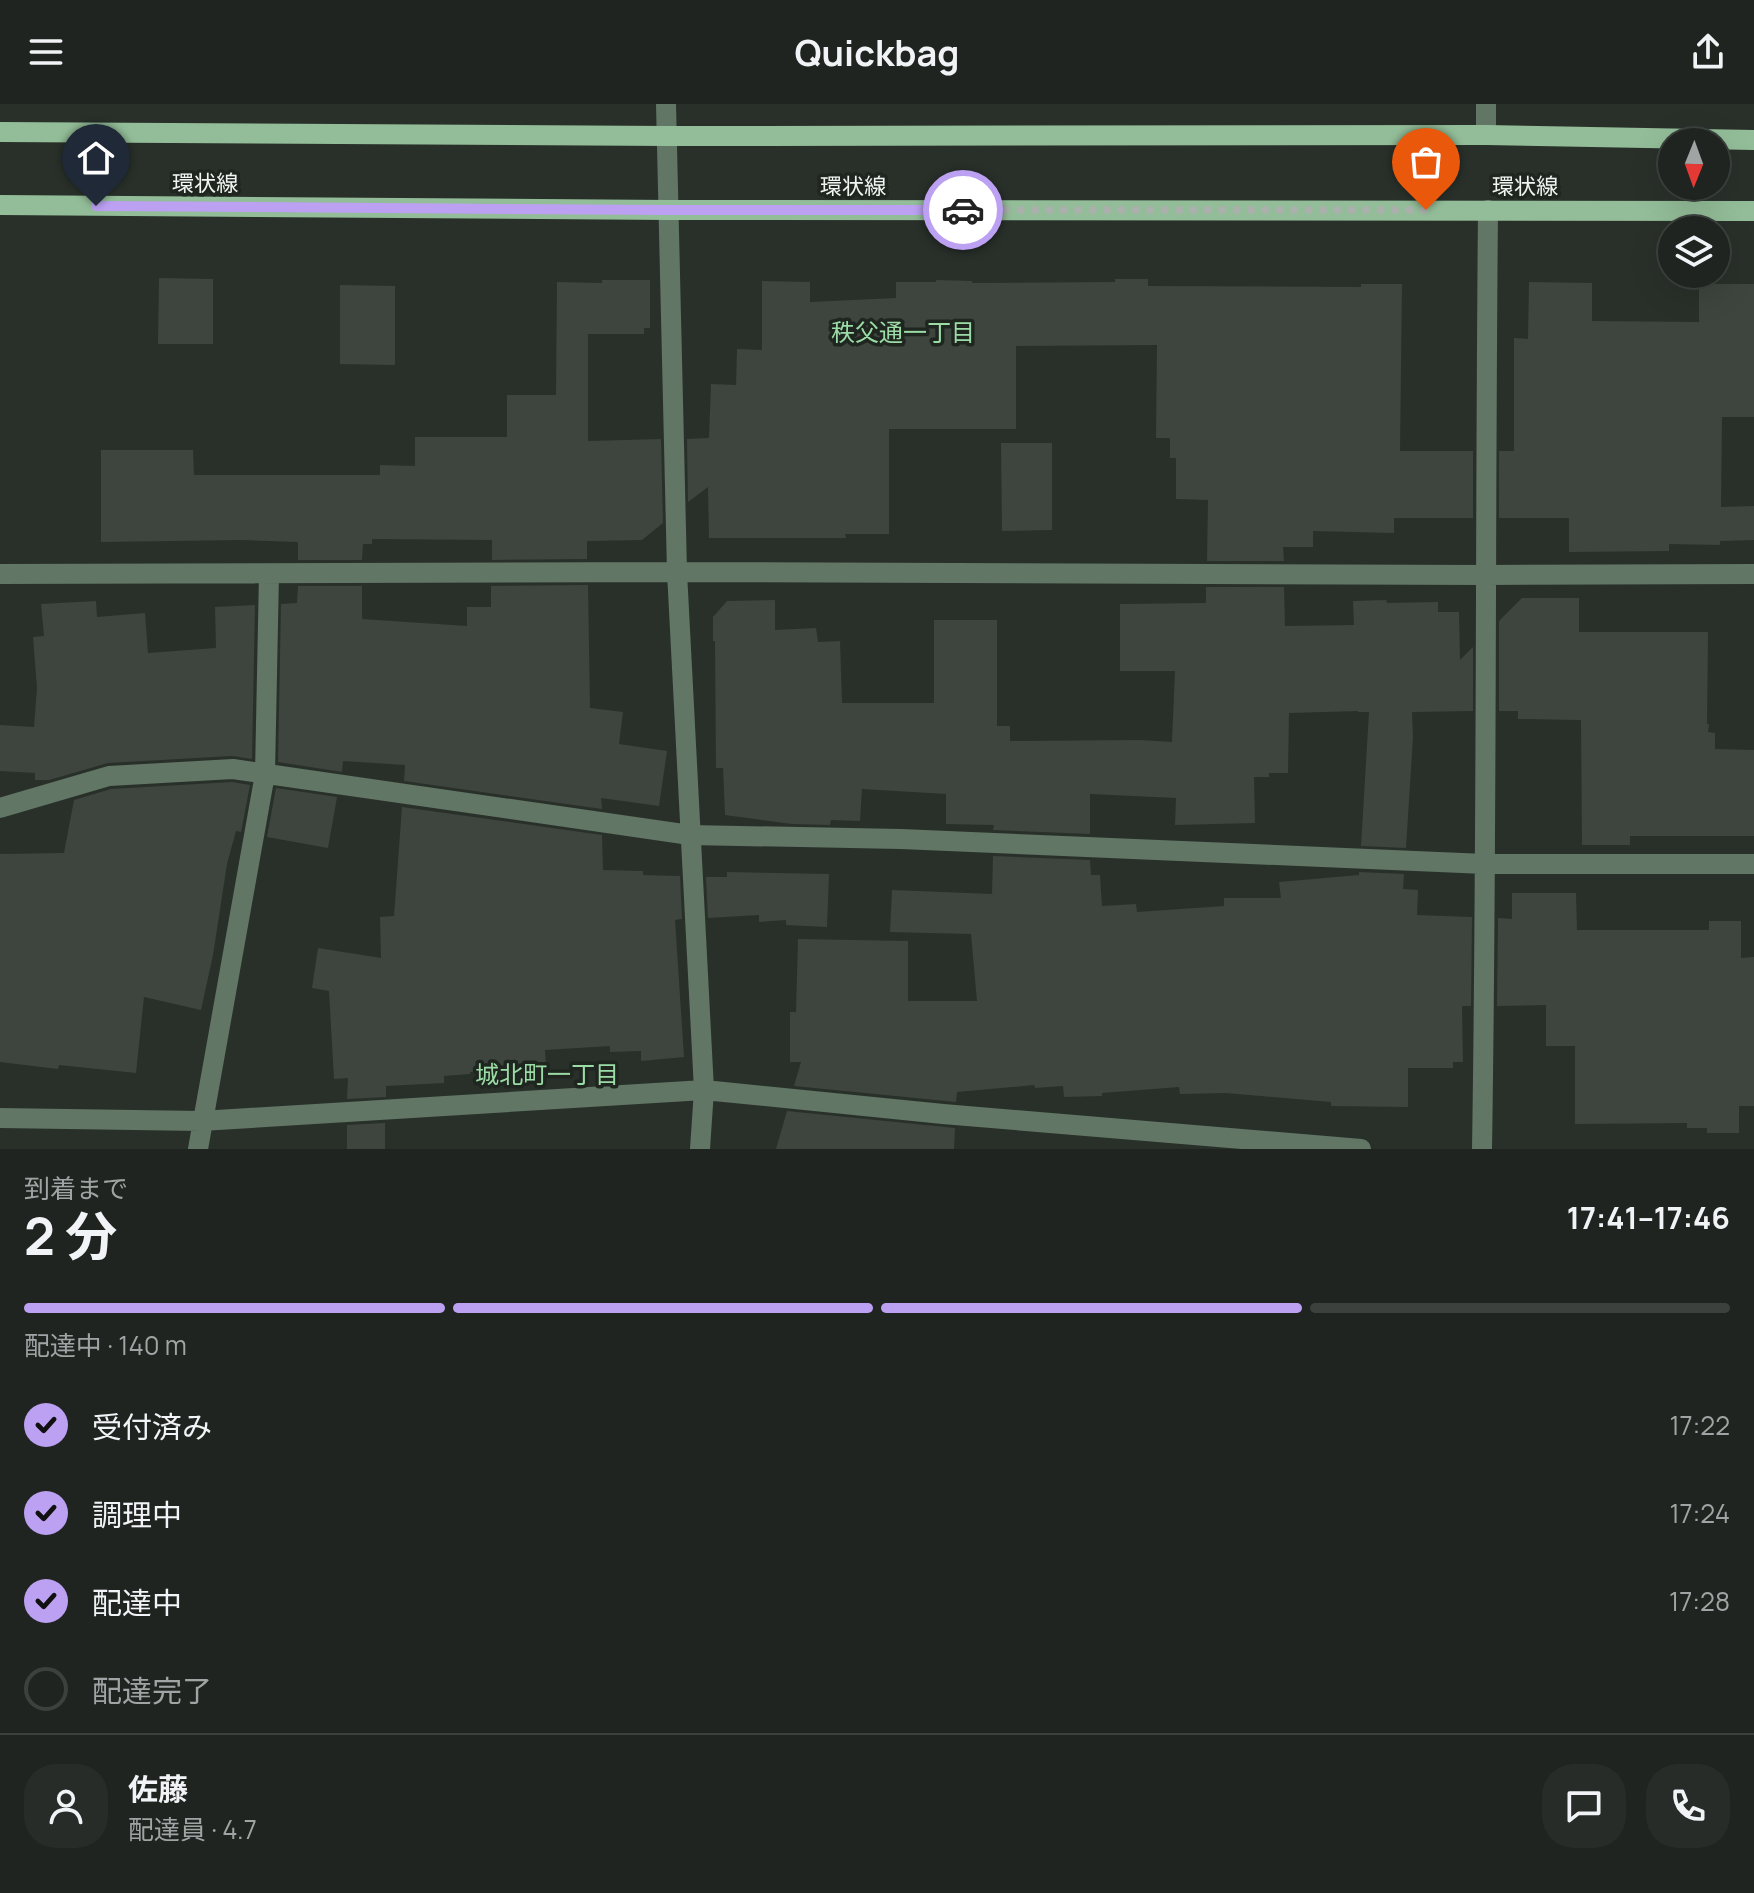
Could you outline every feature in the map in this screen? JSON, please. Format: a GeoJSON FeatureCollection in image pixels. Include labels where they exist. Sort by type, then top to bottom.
{"type":"FeatureCollection","features":[{"type":"Feature","properties":{"kind":"main road"},"geometry":{"type":"LineString","coordinates":[[0,132],[667,136],[1486,135],[1754,140]]}},
{"type":"Feature","properties":{"kind":"main road","name":"環状線"},"geometry":{"type":"LineString","coordinates":[[0,205],[669,210],[1754,211]]}},
{"type":"Feature","properties":{"kind":"street"},"geometry":{"type":"LineString","coordinates":[[666,104],[677,572],[704,1090],[700,1149]]}},
{"type":"Feature","properties":{"kind":"street"},"geometry":{"type":"LineString","coordinates":[[1486,104],[1486,135]]}},
{"type":"Feature","properties":{"kind":"street"},"geometry":{"type":"LineString","coordinates":[[1482,1149],[1488,210]]}},
{"type":"Feature","properties":{"kind":"street"},"geometry":{"type":"LineString","coordinates":[[0,574],[1754,574]]}},
{"type":"Feature","properties":{"kind":"street"},"geometry":{"type":"LineString","coordinates":[[198,1149],[265,774],[269,574]]}},
{"type":"Feature","properties":{"kind":"street"},"geometry":{"type":"LineString","coordinates":[[0,808],[109,776],[233,769],[690,835],[901,839],[1485,864],[1754,864]]}},
{"type":"Feature","properties":{"kind":"street"},"geometry":{"type":"LineString","coordinates":[[0,1118],[201,1121],[704,1090],[943,1114],[1361,1149]]}},
{"type":"Feature","properties":{"kind":"building"},"geometry":{"type":"Polygon","coordinates":[[[159,278],[213,279],[213,344],[158,344],[159,278]]]}},
{"type":"Feature","properties":{"kind":"building"},"geometry":{"type":"Polygon","coordinates":[[[1115,279],[1148,279],[1148,286],[1361,287],[1361,284],[1402,284],[1400,451],[1473,451],[1473,518],[1394,518],[1394,533],[1313,531],[1313,547],[1283,547],[1284,561],[1207,561],[1208,500],[1176,499],[1176,458],[1170,458],[1170,438],[1156,438],[1157,345],[1016,346],[1016,429],[889,429],[889,534],[845,534],[846,538],[709,538],[708,487],[688,502],[687,439],[709,438],[711,384],[736,385],[737,349],[762,350],[762,281],[810,282],[810,302],[896,298],[896,282],[1115,282],[1115,279]]]}},
{"type":"Feature","properties":{"kind":"building"},"geometry":{"type":"Polygon","coordinates":[[[602,280],[650,280],[650,328],[644,328],[644,334],[588,334],[588,441],[661,439],[663,523],[642,540],[587,541],[587,559],[492,560],[492,540],[372,539],[372,544],[363,544],[362,560],[298,560],[298,542],[101,542],[101,450],[193,450],[194,475],[380,475],[380,465],[415,466],[415,437],[507,437],[507,395],[556,395],[557,282],[602,283],[602,280]]]}},
{"type":"Feature","properties":{"kind":"building"},"geometry":{"type":"Polygon","coordinates":[[[1529,282],[1592,283],[1592,321],[1699,322],[1699,288],[1754,284],[1754,417],[1722,417],[1721,507],[1754,506],[1754,540],[1720,541],[1720,545],[1669,544],[1669,551],[1569,552],[1569,518],[1499,518],[1499,451],[1514,451],[1514,338],[1528,339],[1529,282]]]}},
{"type":"Feature","properties":{"kind":"building"},"geometry":{"type":"Polygon","coordinates":[[[340,285],[395,286],[395,365],[340,364],[340,285]]]}},
{"type":"Feature","properties":{"kind":"building"},"geometry":{"type":"Polygon","coordinates":[[[1001,443],[1052,443],[1052,530],[1002,531],[1001,443]]]}},
{"type":"Feature","properties":{"kind":"building"},"geometry":{"type":"Polygon","coordinates":[[[588,585],[590,708],[623,712],[619,744],[667,751],[659,806],[601,798],[602,809],[404,781],[405,765],[343,761],[342,772],[278,762],[281,604],[297,603],[298,586],[362,586],[362,619],[467,626],[467,607],[491,607],[491,586],[588,585]]]}},
{"type":"Feature","properties":{"kind":"building"},"geometry":{"type":"Polygon","coordinates":[[[1206,587],[1284,587],[1285,626],[1354,625],[1353,601],[1438,602],[1438,612],[1459,612],[1460,660],[1473,647],[1473,711],[1412,712],[1406,848],[1361,846],[1369,712],[1358,711],[1289,713],[1288,773],[1254,777],[1255,823],[1175,825],[1176,798],[1090,794],[1090,834],[993,830],[994,825],[946,824],[946,794],[862,789],[860,821],[831,820],[830,825],[792,824],[725,815],[723,768],[716,768],[713,617],[727,601],[775,600],[775,630],[816,628],[818,642],[840,641],[842,703],[934,703],[934,620],[997,620],[997,726],[1010,726],[1010,741],[1172,742],[1175,671],[1120,671],[1120,604],[1206,603],[1206,587]]]}},
{"type":"Feature","properties":{"kind":"building"},"geometry":{"type":"Polygon","coordinates":[[[1522,598],[1579,598],[1579,632],[1708,632],[1708,732],[1715,733],[1715,749],[1754,750],[1754,836],[1630,836],[1630,845],[1582,845],[1581,720],[1518,719],[1518,711],[1499,711],[1499,621],[1522,598]]]}},
{"type":"Feature","properties":{"kind":"building"},"geometry":{"type":"Polygon","coordinates":[[[96,601],[97,617],[145,613],[148,653],[216,648],[215,607],[255,605],[252,759],[232,756],[108,763],[49,780],[35,780],[35,773],[0,771],[0,725],[34,727],[37,688],[33,637],[44,636],[41,604],[96,601]]]}},
{"type":"Feature","properties":{"kind":"building"},"geometry":{"type":"Polygon","coordinates":[[[232,782],[250,785],[241,832],[236,831],[227,864],[201,1010],[144,997],[136,1073],[0,1062],[0,854],[64,853],[74,800],[111,789],[232,782]]]}},
{"type":"Feature","properties":{"kind":"building"},"geometry":{"type":"Polygon","coordinates":[[[276,788],[337,797],[328,848],[267,837],[276,788]]]}},
{"type":"Feature","properties":{"kind":"building"},"geometry":{"type":"Polygon","coordinates":[[[402,807],[602,835],[603,870],[680,876],[682,919],[675,920],[684,1057],[641,1061],[641,1051],[610,1052],[610,1046],[545,1050],[546,1067],[444,1076],[444,1083],[386,1086],[386,1097],[347,1099],[348,1078],[334,1079],[329,991],[312,988],[318,948],[381,958],[380,917],[394,916],[402,807]]]}},
{"type":"Feature","properties":{"kind":"building"},"geometry":{"type":"Polygon","coordinates":[[[993,856],[1090,860],[1091,875],[1100,875],[1102,906],[1136,904],[1137,912],[1224,906],[1224,898],[1281,898],[1279,882],[1359,875],[1359,872],[1404,874],[1403,889],[1418,890],[1417,915],[1472,917],[1471,1006],[1462,1006],[1463,1062],[1453,1062],[1453,1068],[1408,1068],[1408,1107],[1331,1106],[1331,1102],[1226,1093],[1180,1094],[1179,1087],[1064,1097],[1063,1086],[1035,1088],[1034,1085],[957,1092],[956,1102],[794,1086],[801,1062],[790,1062],[790,1012],[796,1012],[798,939],[908,941],[908,1001],[977,1001],[971,934],[890,932],[892,890],[992,894],[993,856]]]}},
{"type":"Feature","properties":{"kind":"building"},"geometry":{"type":"Polygon","coordinates":[[[727,872],[829,874],[827,927],[786,925],[786,920],[759,922],[759,915],[708,918],[706,877],[727,877],[727,872]]]}},
{"type":"Feature","properties":{"kind":"building"},"geometry":{"type":"Polygon","coordinates":[[[1512,893],[1576,893],[1577,930],[1709,930],[1709,921],[1741,921],[1741,958],[1754,957],[1754,1106],[1739,1106],[1739,1133],[1707,1133],[1707,1128],[1687,1128],[1687,1123],[1575,1124],[1575,1046],[1546,1046],[1546,1005],[1497,1006],[1498,918],[1512,919],[1512,893]]]}},
{"type":"Feature","properties":{"kind":"building"},"geometry":{"type":"Polygon","coordinates":[[[787,1111],[955,1128],[954,1149],[776,1149],[787,1111]]]}},
{"type":"Feature","properties":{"kind":"building"},"geometry":{"type":"Polygon","coordinates":[[[385,1123],[385,1149],[347,1149],[347,1125],[385,1123]]]}},
{"type":"Feature","properties":{"kind":"way so far"},"geometry":{"type":"LineString","coordinates":[[963,210],[1426,210]]}},
{"type":"Feature","properties":{"kind":"district","name":"秩父通一丁目"},"geometry":{"type":"Point","coordinates":[903,333]}},
{"type":"Feature","properties":{"kind":"district","name":"城北町一丁目"},"geometry":{"type":"Point","coordinates":[547,1075]}},
{"type":"Feature","properties":{"kind":"route"},"geometry":{"type":"LineString","coordinates":[[96,206],[963,210]]}}]}
